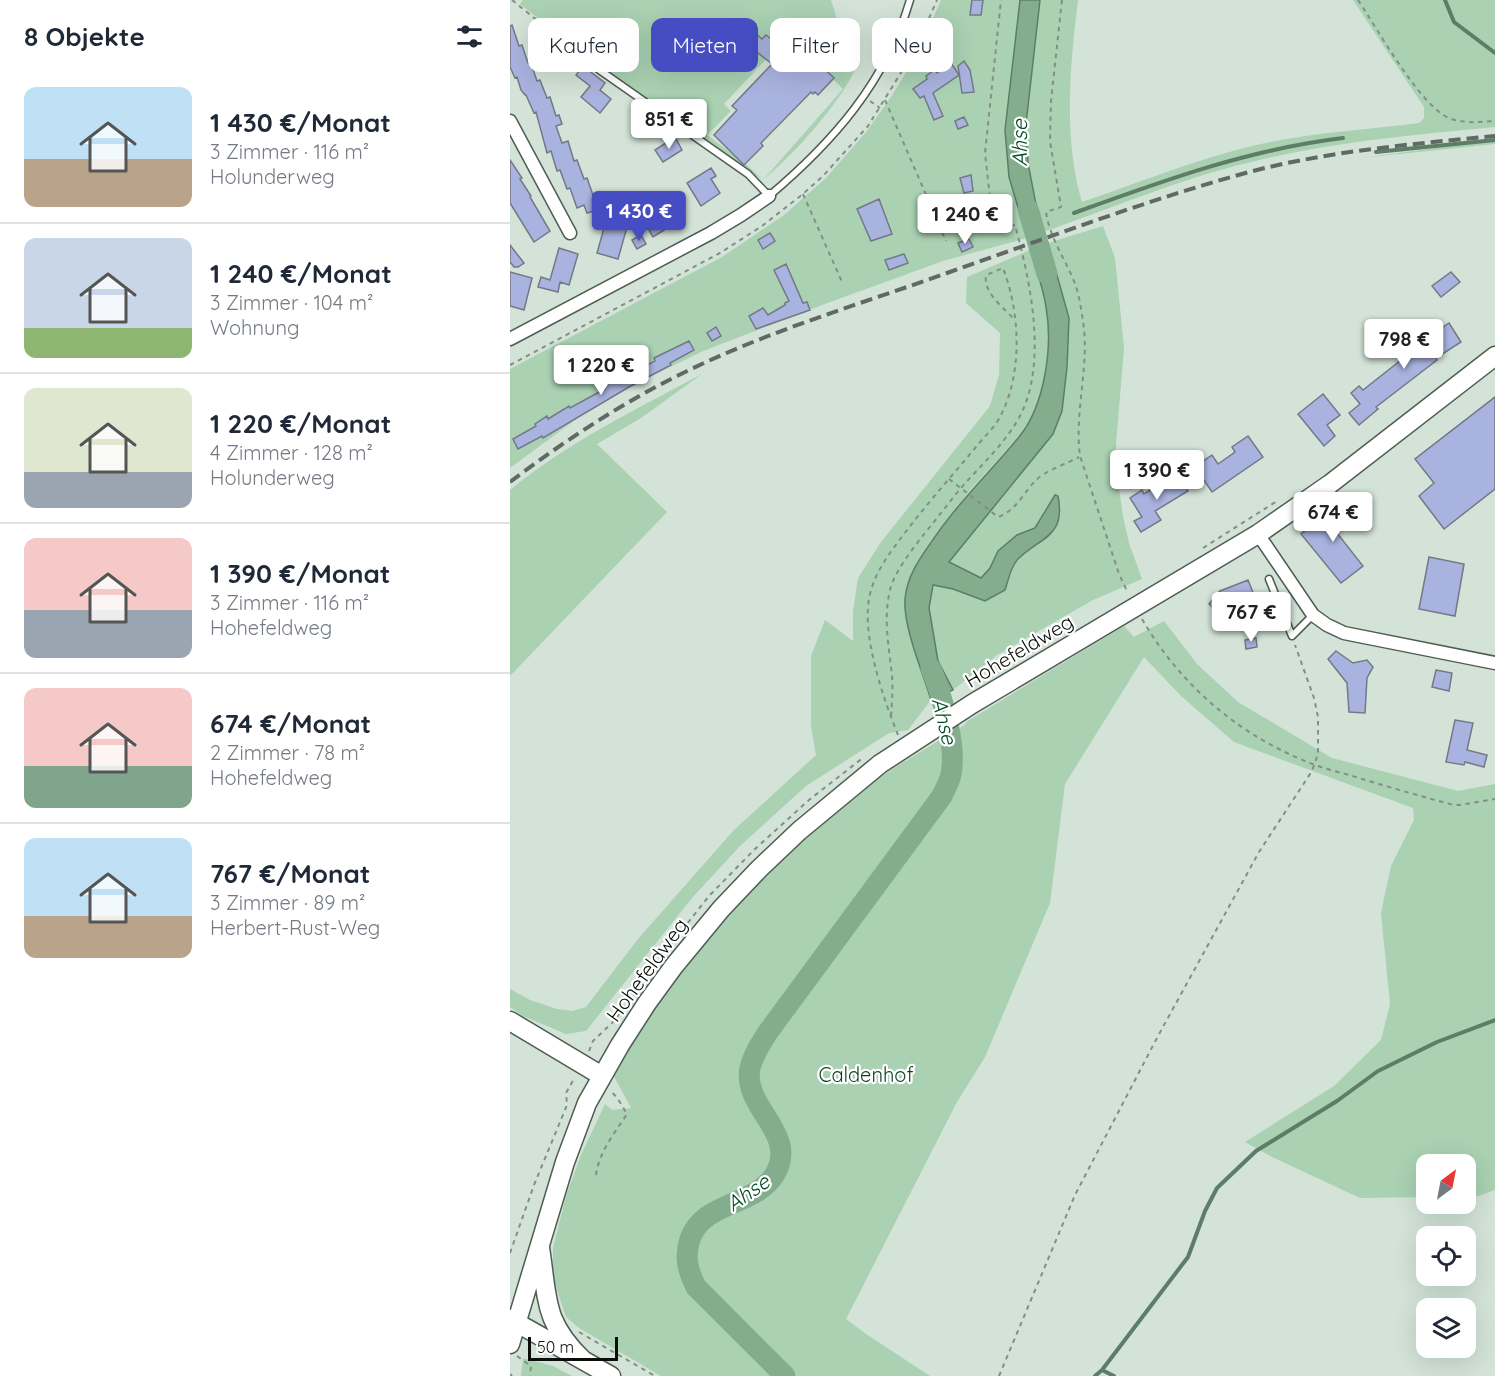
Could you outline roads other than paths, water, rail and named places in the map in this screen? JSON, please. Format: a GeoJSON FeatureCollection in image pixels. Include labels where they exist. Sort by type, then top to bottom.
{"type":"FeatureCollection","features":[{"type":"Feature","properties":{"kind":"main road","name":"Hohefeldweg"},"geometry":{"type":"LineString","coordinates":[[510,1344],[513,1321],[565,1162],[587,1103],[647,1003],[721,909],[799,831],[880,764],[1131,601],[1258,534],[1339,477],[1495,356]]}},
{"type":"Feature","properties":{"kind":"main road"},"geometry":{"type":"LineString","coordinates":[[510,1022],[582,1064],[600,1080]]}},
{"type":"Feature","properties":{"kind":"main road"},"geometry":{"type":"LineString","coordinates":[[540,1244],[548,1310],[561,1335],[583,1360]]}},
{"type":"Feature","properties":{"kind":"main road"},"geometry":{"type":"LineString","coordinates":[[513,1321],[611,1376]]}},
{"type":"Feature","properties":{"kind":"street"},"geometry":{"type":"LineString","coordinates":[[510,121],[570,232]]}},
{"type":"Feature","properties":{"kind":"street"},"geometry":{"type":"LineString","coordinates":[[510,339],[711,233],[769,196]]}},
{"type":"Feature","properties":{"kind":"street"},"geometry":{"type":"LineString","coordinates":[[1258,534],[1313,615],[1327,625],[1344,633],[1495,663]]}},
{"type":"Feature","properties":{"kind":"lane"},"geometry":{"type":"LineString","coordinates":[[602,72],[748,174],[769,196],[810,161],[864,98],[896,42],[910,0]]}},
{"type":"Feature","properties":{"kind":"lane"},"geometry":{"type":"LineString","coordinates":[[1269,579],[1292,636],[1313,615]]}},
{"type":"Feature","properties":{"kind":"water"},"geometry":{"type":"Polygon","coordinates":[[[1020,0],[1040,0],[1026,124],[1028,163],[1043,232],[1027,238],[1009,177],[1005,130],[1020,0]]]}},
{"type":"Feature","properties":{"kind":"water"},"geometry":{"type":"Polygon","coordinates":[[[1048,243],[1069,318],[1062,411],[1053,434],[949,562],[981,578],[990,568],[998,551],[1017,535],[1035,528],[1055,495],[1058,496],[1060,510],[1058,520],[1050,534],[1018,559],[1005,590],[985,601],[953,589],[933,585],[929,608],[938,661],[953,690],[931,700],[907,623],[906,590],[916,565],[937,534],[1019,437],[1035,409],[1045,375],[1048,323],[1043,292],[1030,250],[1048,243]]]}},
{"type":"Feature","properties":{"kind":"waterway"},"geometry":{"type":"LineString","coordinates":[[1445,0],[1454,22],[1495,53]]}},
{"type":"Feature","properties":{"kind":"waterway"},"geometry":{"type":"LineString","coordinates":[[1074,213],[1173,178],[1240,158],[1343,138]]}},
{"type":"Feature","properties":{"kind":"waterway"},"geometry":{"type":"LineString","coordinates":[[1376,152],[1495,140]]}},
{"type":"Feature","properties":{"kind":"waterway","name":"Ahse"},"geometry":{"type":"LineString","coordinates":[[1028,209],[1047,274]]}},
{"type":"Feature","properties":{"kind":"waterway","name":"Ahse"},"geometry":{"type":"LineString","coordinates":[[785,1376],[696,1287],[688,1264],[688,1246],[697,1227],[706,1217],[756,1192],[775,1174],[780,1159],[780,1146],[776,1133],[754,1096],[750,1082],[753,1058],[768,1032],[942,796],[949,782],[952,763],[950,736],[944,707],[931,669]]}},
{"type":"Feature","properties":{"kind":"waterway"},"geometry":{"type":"LineString","coordinates":[[1095,1376],[1102,1370],[1188,1257],[1205,1211],[1217,1188],[1256,1151],[1337,1101],[1378,1071],[1437,1042],[1495,1020]]}},
{"type":"Feature","properties":{"kind":"waterway"},"geometry":{"type":"LineString","coordinates":[[1102,1370],[1114,1376]]}},
{"type":"Feature","properties":{"kind":"railway"},"geometry":{"type":"LineString","coordinates":[[510,482],[556,448],[678,375],[763,338],[824,315],[1135,207],[1249,172],[1340,153],[1495,136]]}},
{"type":"Feature","properties":{"kind":"park label","name":"Caldenhof"},"geometry":{"type":"Point","coordinates":[866,1075]}}]}
